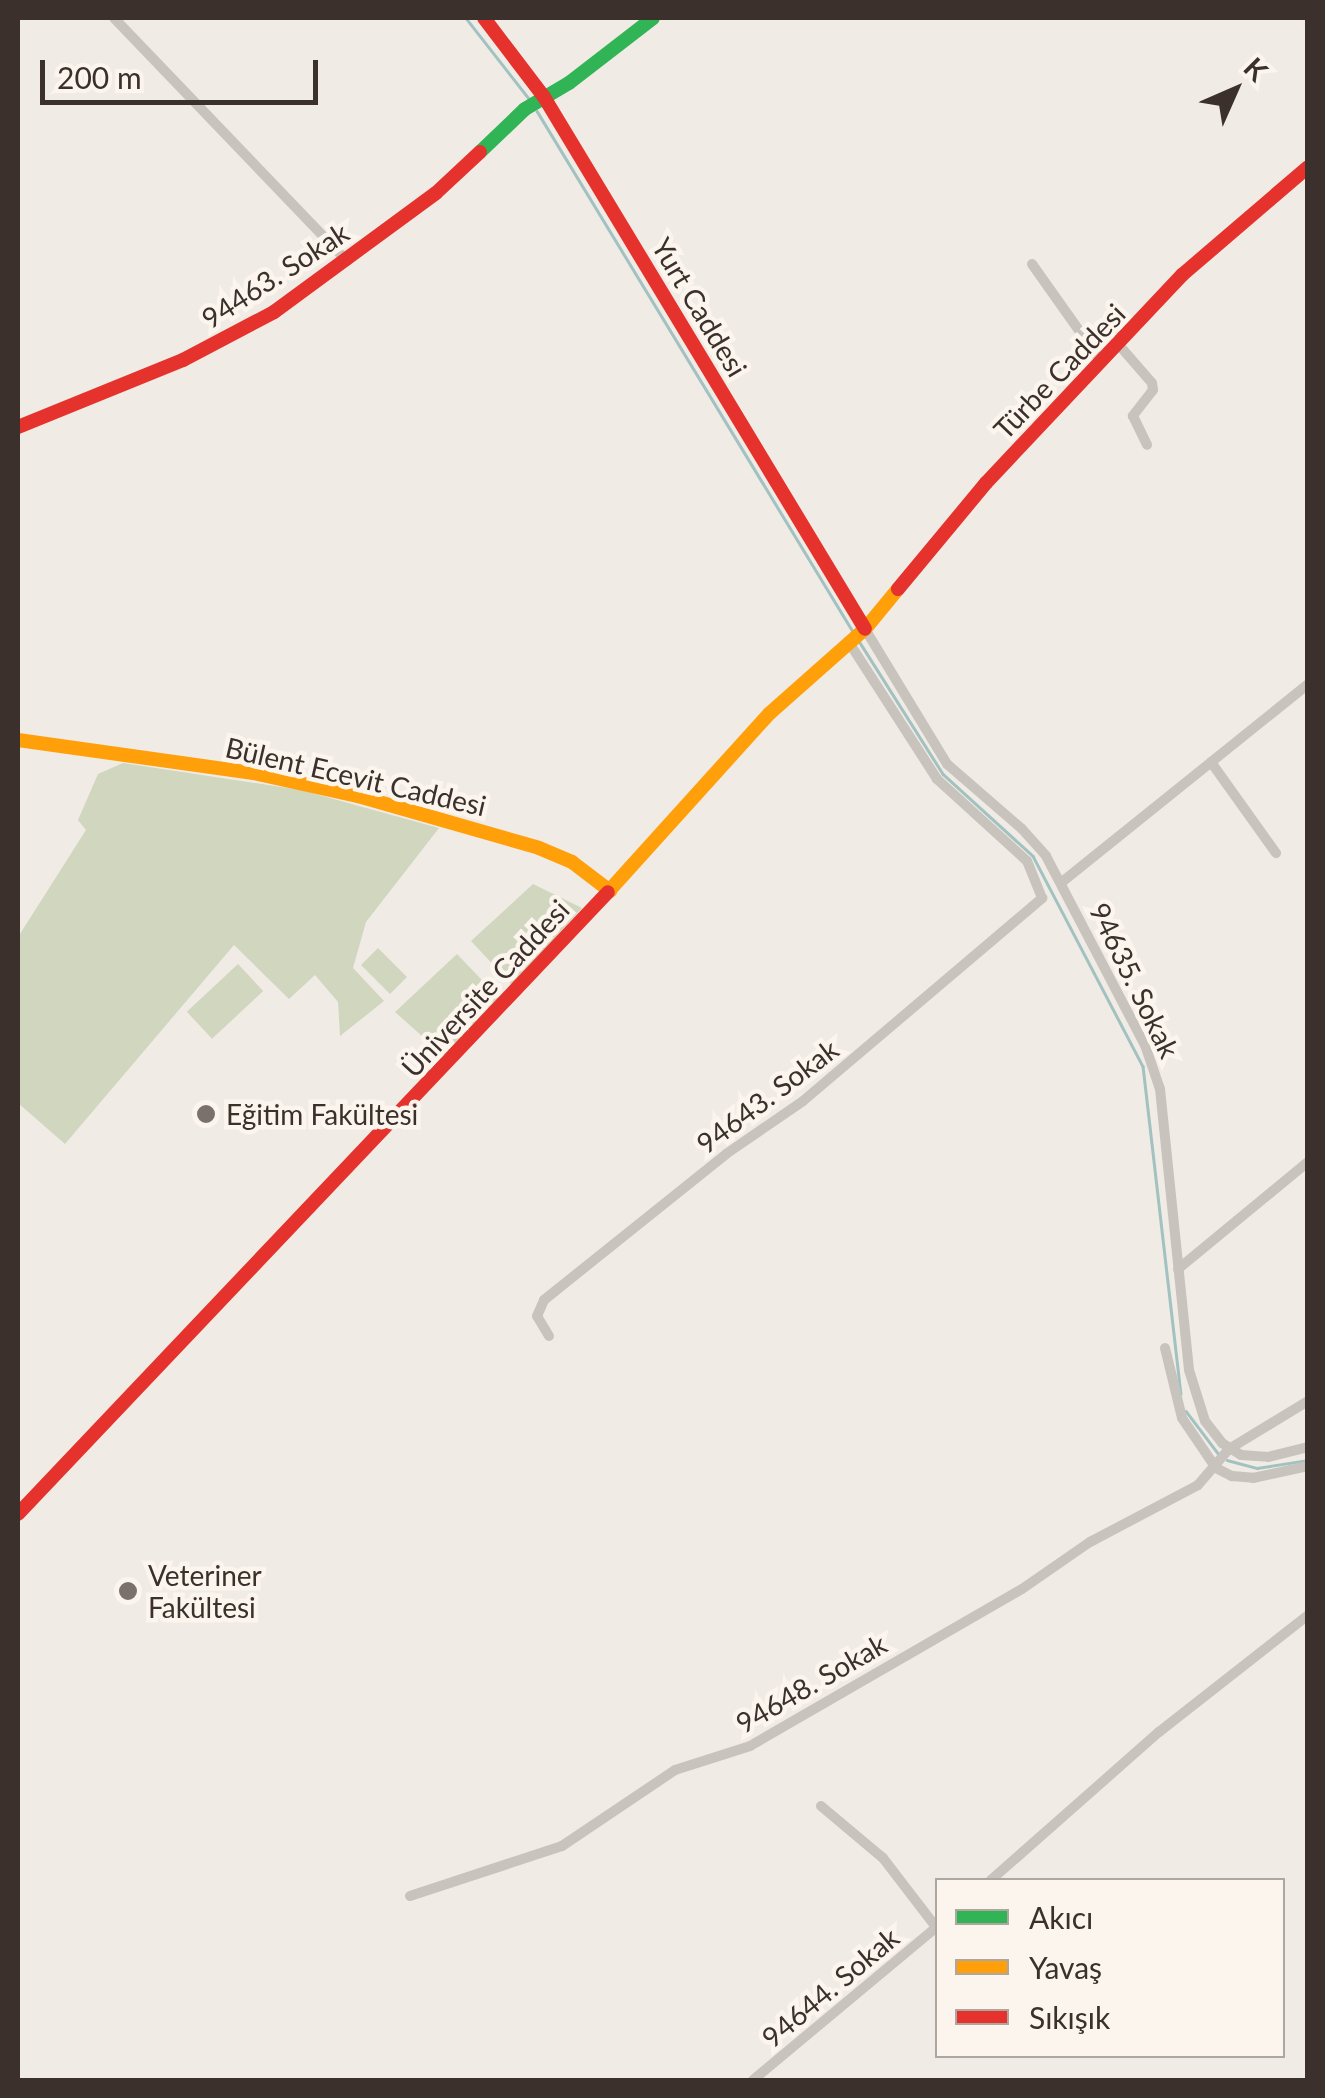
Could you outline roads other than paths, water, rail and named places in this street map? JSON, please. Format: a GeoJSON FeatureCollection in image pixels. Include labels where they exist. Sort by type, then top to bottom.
{"type":"FeatureCollection","features":[{"type":"Feature","properties":{"kind":"street"},"geometry":{"type":"LineString","coordinates":[[114,18],[347,260]]}},
{"type":"Feature","properties":{"kind":"street","name":"Yurt Caddesi"},"geometry":{"type":"LineString","coordinates":[[484,18],[544,97],[866,629]]}},
{"type":"Feature","properties":{"kind":"street","name":"94463. Sokak"},"geometry":{"type":"LineString","coordinates":[[18,426],[233,336],[347,260],[436,193],[525,109],[634,25],[653,18]]}},
{"type":"Feature","properties":{"kind":"street","name":"Türbe Caddesi"},"geometry":{"type":"LineString","coordinates":[[866,629],[959,513],[1195,263],[1308,168]]}},
{"type":"Feature","properties":{"kind":"street"},"geometry":{"type":"LineString","coordinates":[[1032,264],[1102,363]]}},
{"type":"Feature","properties":{"kind":"street"},"geometry":{"type":"LineString","coordinates":[[1118,345],[1152,383],[1153,390],[1132,416],[1146,445]]}},
{"type":"Feature","properties":{"kind":"street","name":"Üniversite Caddesi"},"geometry":{"type":"LineString","coordinates":[[21,1504],[610,891],[770,713],[866,629]]}},
{"type":"Feature","properties":{"kind":"street","name":"94635. Sokak"},"geometry":{"type":"LineString","coordinates":[[866,629],[947,764],[1022,828],[1062,882],[1157,1074],[1194,1395],[1205,1421],[1229,1449]]}},
{"type":"Feature","properties":{"kind":"street","name":"94643. Sokak"},"geometry":{"type":"LineString","coordinates":[[549,1336],[537,1316],[544,1300],[726,1154],[835,1076],[1043,894],[1034,871],[1012,844],[938,780],[848,641]]}},
{"type":"Feature","properties":{"kind":"street"},"geometry":{"type":"LineString","coordinates":[[1062,882],[1308,684]]}},
{"type":"Feature","properties":{"kind":"street","name":"Bülent Ecevit Caddesi"},"geometry":{"type":"LineString","coordinates":[[18,740],[254,773],[358,796],[540,848],[572,862],[610,891]]}},
{"type":"Feature","properties":{"kind":"street"},"geometry":{"type":"LineString","coordinates":[[1211,762],[1276,854]]}},
{"type":"Feature","properties":{"kind":"street"},"geometry":{"type":"LineString","coordinates":[[1178,1269],[1308,1162]]}},
{"type":"Feature","properties":{"kind":"street"},"geometry":{"type":"LineString","coordinates":[[1165,1348],[1182,1418],[1216,1468],[1232,1476],[1253,1478],[1308,1466]]}},
{"type":"Feature","properties":{"kind":"street"},"geometry":{"type":"LineString","coordinates":[[1216,1468],[1229,1449],[1308,1400]]}},
{"type":"Feature","properties":{"kind":"street"},"geometry":{"type":"LineString","coordinates":[[1229,1449],[1268,1457],[1308,1446]]}},
{"type":"Feature","properties":{"kind":"street","name":"94648. Sokak"},"geometry":{"type":"LineString","coordinates":[[410,1896],[562,1846],[675,1770],[750,1746],[1022,1589],[1090,1542],[1198,1485],[1216,1468]]}},
{"type":"Feature","properties":{"kind":"street"},"geometry":{"type":"LineString","coordinates":[[993,1878],[1103,1782],[1308,1615]]}},
{"type":"Feature","properties":{"kind":"street","name":"94644. Sokak"},"geometry":{"type":"LineString","coordinates":[[820,1806],[883,1858],[935,1924]]}},
{"type":"Feature","properties":{"kind":"street","name":"94644. Sokak"},"geometry":{"type":"LineString","coordinates":[[753,2080],[935,1929]]}},
{"type":"Feature","properties":{"kind":"waterway"},"geometry":{"type":"LineString","coordinates":[[466,18],[530,100]]}},
{"type":"Feature","properties":{"kind":"waterway"},"geometry":{"type":"LineString","coordinates":[[537,111],[852,630]]}},
{"type":"Feature","properties":{"kind":"waterway"},"geometry":{"type":"LineString","coordinates":[[859,641],[943,774],[1033,856],[1143,1066],[1181,1394]]}},
{"type":"Feature","properties":{"kind":"waterway"},"geometry":{"type":"LineString","coordinates":[[1186,1411],[1220,1456]]}},
{"type":"Feature","properties":{"kind":"waterway"},"geometry":{"type":"LineString","coordinates":[[1227,1460],[1257,1468],[1308,1460]]}},
{"type":"Feature","properties":{"kind":"place","name":"Eğitim Fakültesi"},"geometry":{"type":"Point","coordinates":[206,1114]}},
{"type":"Feature","properties":{"kind":"place","name":"Veteriner Fakültesi"},"geometry":{"type":"Point","coordinates":[128,1591]}}]}
